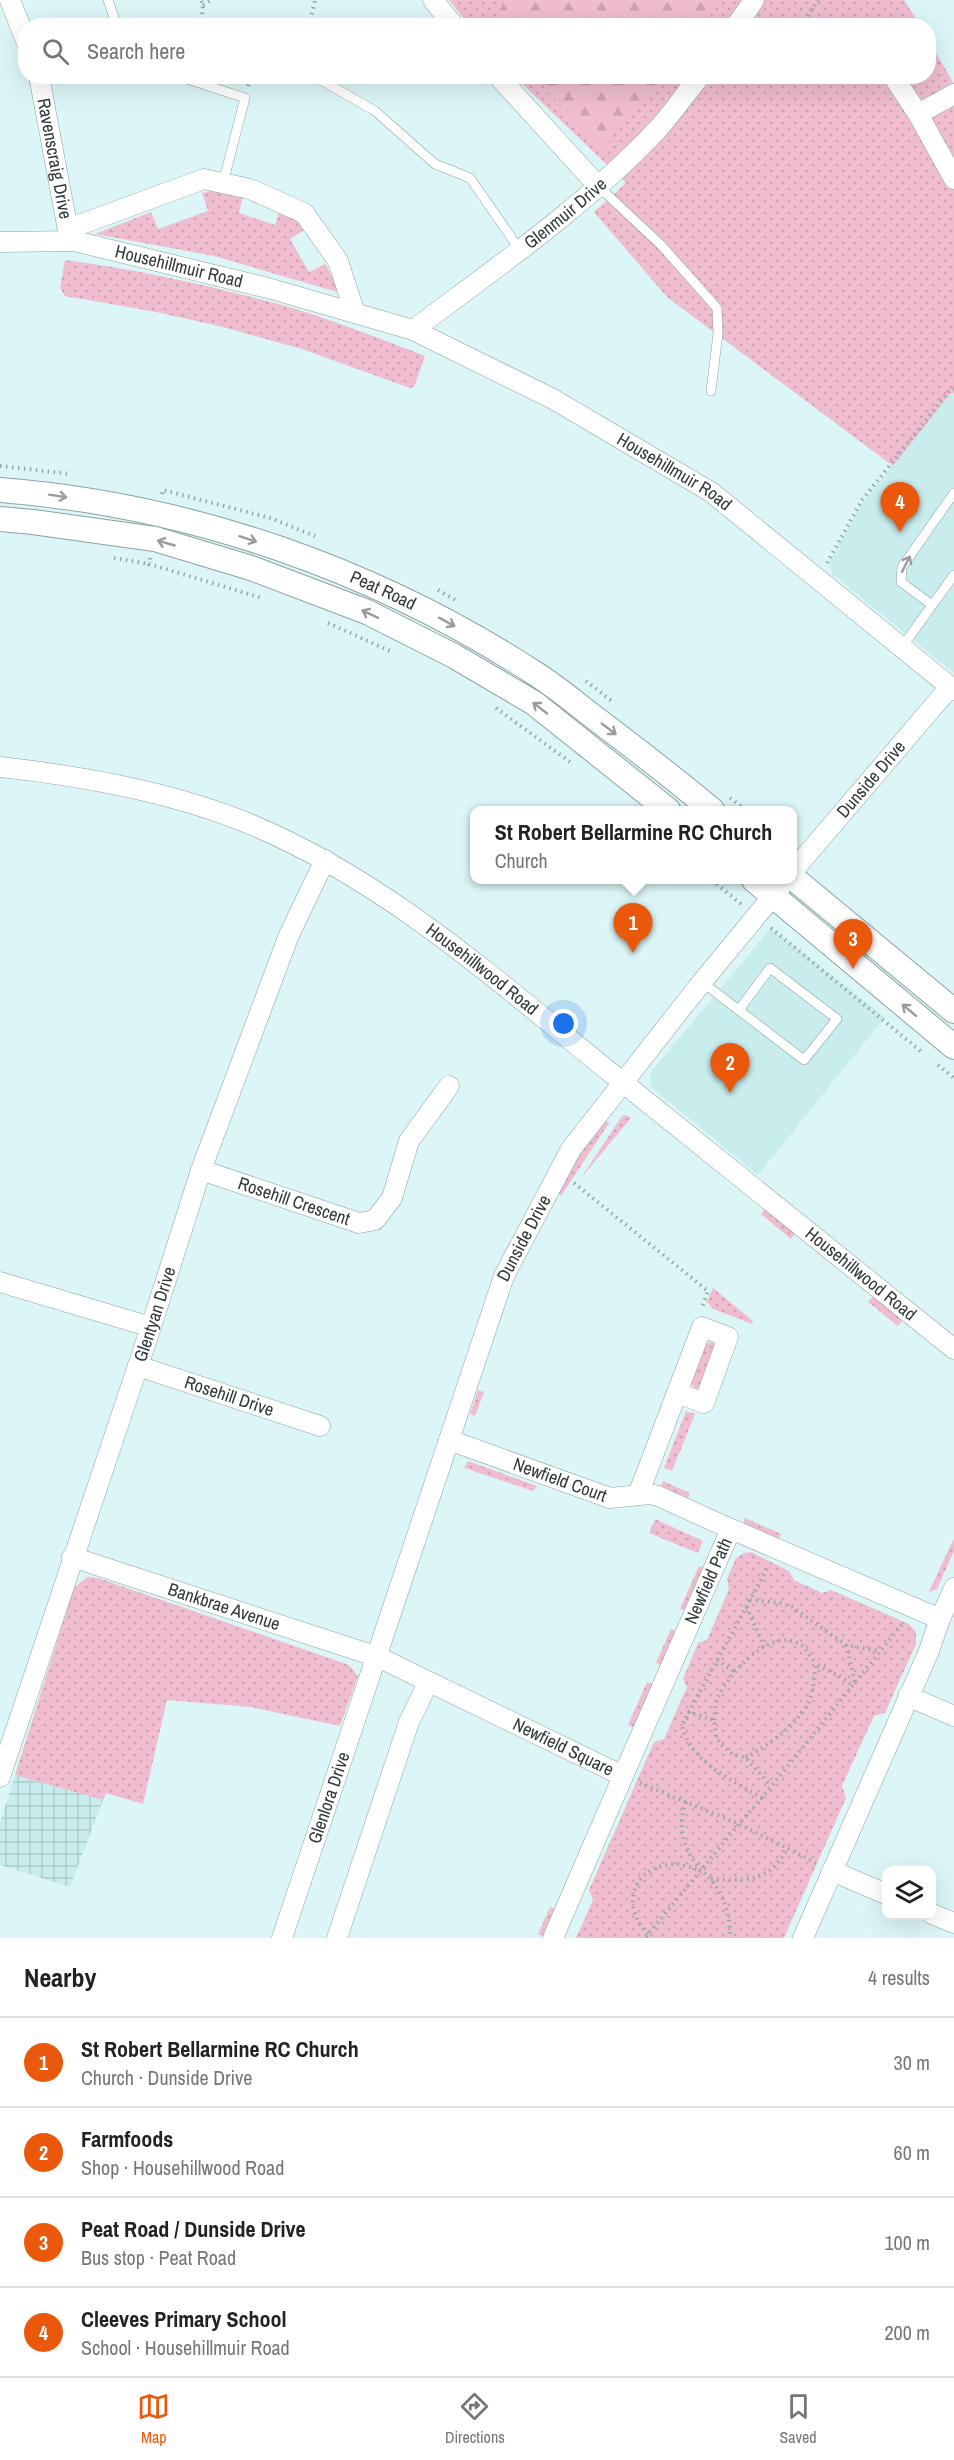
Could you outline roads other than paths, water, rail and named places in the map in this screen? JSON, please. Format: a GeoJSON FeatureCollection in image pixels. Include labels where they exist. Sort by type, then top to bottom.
{"type":"FeatureCollection","features":[{"type":"Feature","properties":{"kind":"street"},"geometry":{"type":"LineString","coordinates":[[10,0],[18,20]]}},
{"type":"Feature","properties":{"kind":"street"},"geometry":{"type":"LineString","coordinates":[[433,0],[448,18]]}},
{"type":"Feature","properties":{"kind":"street"},"geometry":{"type":"LineString","coordinates":[[742,18],[754,0]]}},
{"type":"Feature","properties":{"kind":"street","name":"Ravenscraig Drive"},"geometry":{"type":"LineString","coordinates":[[41,84],[69,235]]}},
{"type":"Feature","properties":{"kind":"street"},"geometry":{"type":"LineString","coordinates":[[505,84],[599,187]]}},
{"type":"Feature","properties":{"kind":"street","name":"Glenmuir Drive"},"geometry":{"type":"LineString","coordinates":[[413,330],[599,187],[658,129],[693,84]]}},
{"type":"Feature","properties":{"kind":"street"},"geometry":{"type":"LineString","coordinates":[[898,84],[918,114],[954,179]]}},
{"type":"Feature","properties":{"kind":"street"},"geometry":{"type":"LineString","coordinates":[[918,114],[954,94]]}},
{"type":"Feature","properties":{"kind":"street","name":"Househillmuir Road"},"geometry":{"type":"LineString","coordinates":[[0,242],[69,235],[204,179],[250,189],[304,213],[338,261],[356,313]]}},
{"type":"Feature","properties":{"kind":"street","name":"Househillmuir Road"},"geometry":{"type":"LineString","coordinates":[[69,235],[268,288],[413,330],[553,399],[711,492],[952,688]]}},
{"type":"Feature","properties":{"kind":"street","name":"Peat Road"},"geometry":{"type":"LineString","coordinates":[[0,490],[56,496],[189,520],[288,551],[409,600],[537,675],[658,765],[707,806]]}},
{"type":"Feature","properties":{"kind":"street","name":"Peat Road"},"geometry":{"type":"LineString","coordinates":[[0,519],[155,539],[251,568],[356,608],[454,656],[534,703],[663,806]]}},
{"type":"Feature","properties":{"kind":"street","name":"Dunside Drive"},"geometry":{"type":"LineString","coordinates":[[797,866],[952,688]]}},
{"type":"Feature","properties":{"kind":"street","name":"Househillwood Road"},"geometry":{"type":"LineString","coordinates":[[0,767],[60,774],[153,793],[243,822],[325,860],[463,952],[954,1349]]}},
{"type":"Feature","properties":{"kind":"street","name":"Glentyan Drive"},"geometry":{"type":"LineString","coordinates":[[0,1777],[151,1327],[201,1170],[289,935],[325,860]]}},
{"type":"Feature","properties":{"kind":"street"},"geometry":{"type":"LineString","coordinates":[[797,881],[954,1011]]}},
{"type":"Feature","properties":{"kind":"street"},"geometry":{"type":"LineString","coordinates":[[779,887],[954,1047]]}},
{"type":"Feature","properties":{"kind":"street","name":"Dunside Drive"},"geometry":{"type":"LineString","coordinates":[[378,1657],[504,1276],[571,1149],[779,887]]}},
{"type":"Feature","properties":{"kind":"street","name":"Rosehill Crescent"},"geometry":{"type":"LineString","coordinates":[[201,1170],[359,1223],[375,1220],[392,1198],[409,1140],[448,1086]]}},
{"type":"Feature","properties":{"kind":"street"},"geometry":{"type":"LineString","coordinates":[[0,1282],[151,1327]]}},
{"type":"Feature","properties":{"kind":"street"},"geometry":{"type":"LineString","coordinates":[[638,1495],[702,1327],[728,1337],[704,1403],[677,1393]]}},
{"type":"Feature","properties":{"kind":"street","name":"Rosehill Drive"},"geometry":{"type":"LineString","coordinates":[[138,1365],[320,1426]]}},
{"type":"Feature","properties":{"kind":"street","name":"Newfield Court"},"geometry":{"type":"LineString","coordinates":[[449,1440],[610,1498],[638,1495],[658,1496],[731,1529]]}},
{"type":"Feature","properties":{"kind":"street","name":"Newfield Path"},"geometry":{"type":"LineString","coordinates":[[623,1776],[731,1529],[940,1619]]}},
{"type":"Feature","properties":{"kind":"street","name":"Bankbrae Avenue"},"geometry":{"type":"LineString","coordinates":[[72,1557],[378,1657]]}},
{"type":"Feature","properties":{"kind":"street"},"geometry":{"type":"LineString","coordinates":[[803,1938],[929,1651],[954,1588]]}},
{"type":"Feature","properties":{"kind":"street","name":"Newfield Square"},"geometry":{"type":"LineString","coordinates":[[378,1657],[623,1776],[553,1938]]}},
{"type":"Feature","properties":{"kind":"street","name":"Glenlora Drive"},"geometry":{"type":"LineString","coordinates":[[282,1938],[378,1657]]}},
{"type":"Feature","properties":{"kind":"street"},"geometry":{"type":"LineString","coordinates":[[337,1938],[409,1722],[428,1683]]}},
{"type":"Feature","properties":{"kind":"street"},"geometry":{"type":"LineString","coordinates":[[908,1696],[954,1716]]}},
{"type":"Feature","properties":{"kind":"street"},"geometry":{"type":"LineString","coordinates":[[832,1871],[882,1892]]}},
{"type":"Feature","properties":{"kind":"street"},"geometry":{"type":"LineString","coordinates":[[936,1916],[954,1923]]}},
{"type":"Feature","properties":{"kind":"lane"},"geometry":{"type":"LineString","coordinates":[[108,0],[114,18]]}},
{"type":"Feature","properties":{"kind":"lane"},"geometry":{"type":"LineString","coordinates":[[202,84],[245,98],[223,183]]}},
{"type":"Feature","properties":{"kind":"lane"},"geometry":{"type":"LineString","coordinates":[[328,84],[375,111],[435,164],[470,178],[520,250]]}},
{"type":"Feature","properties":{"kind":"lane"},"geometry":{"type":"LineString","coordinates":[[599,187],[661,245],[717,308],[718,333],[711,391]]}},
{"type":"Feature","properties":{"kind":"lane"},"geometry":{"type":"LineString","coordinates":[[932,605],[901,582],[902,567],[954,493]]}},
{"type":"Feature","properties":{"kind":"lane"},"geometry":{"type":"LineString","coordinates":[[902,647],[954,575]]}},
{"type":"Feature","properties":{"kind":"lane"},"geometry":{"type":"LineString","coordinates":[[702,982],[804,1060],[837,1019],[770,968],[739,1010]]}},
{"type":"Feature","properties":{"kind":"place","name":"Cleeves Primary School"},"geometry":{"type":"Point","coordinates":[900,532]}},
{"type":"Feature","properties":{"kind":"place","name":"St Robert Bellarmine RC Church"},"geometry":{"type":"Point","coordinates":[633,953]}},
{"type":"Feature","properties":{"kind":"place","name":"Peat Road / Dunside Drive"},"geometry":{"type":"Point","coordinates":[853,969]}},
{"type":"Feature","properties":{"kind":"place","name":"Farmfoods"},"geometry":{"type":"Point","coordinates":[730,1093]}}]}
